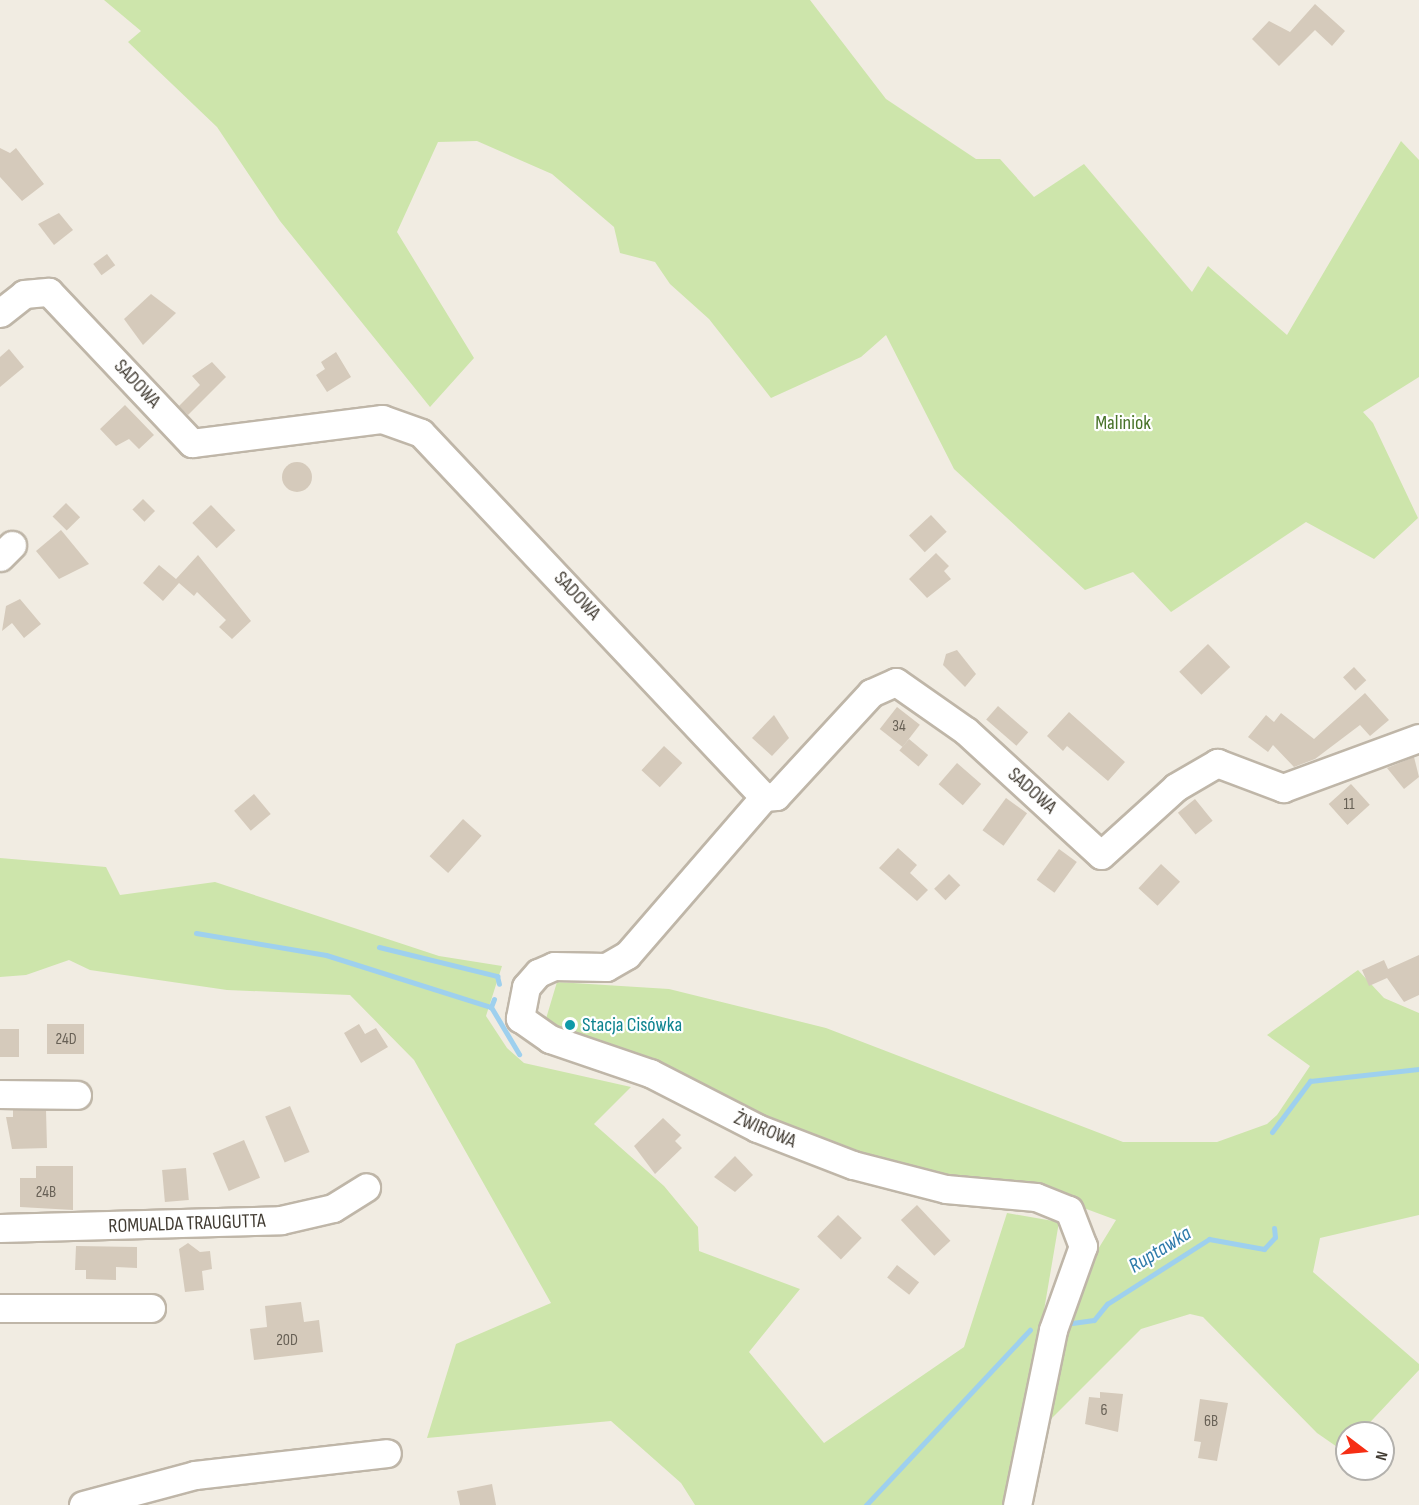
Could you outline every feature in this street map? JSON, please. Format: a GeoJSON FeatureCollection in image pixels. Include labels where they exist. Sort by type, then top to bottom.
{"type":"FeatureCollection","features":[{"type":"Feature","properties":{"kind":"street","name":"SADOWA"},"geometry":{"type":"LineString","coordinates":[[0,313],[24,294],[49,292],[192,443],[382,419],[421,432],[764,797],[776,796],[871,693],[896,682],[966,731],[1101,855],[1176,788],[1217,763],[1283,788],[1419,738]]}},
{"type":"Feature","properties":{"kind":"street","name":"ŻWIROWA"},"geometry":{"type":"LineString","coordinates":[[764,797],[627,955],[606,967],[555,966],[538,974],[526,987],[520,1018],[550,1039],[650,1073],[757,1128],[853,1165],[946,1189],[1036,1197],[1069,1210],[1083,1246],[1053,1330],[1017,1505]]}},
{"type":"Feature","properties":{"kind":"street"},"geometry":{"type":"LineString","coordinates":[[0,1094],[77,1095]]}},
{"type":"Feature","properties":{"kind":"street","name":"ROMUALDA TRAUGUTTA"},"geometry":{"type":"LineString","coordinates":[[0,1228],[281,1220],[333,1208],[366,1187]]}},
{"type":"Feature","properties":{"kind":"street"},"geometry":{"type":"LineString","coordinates":[[0,1308],[151,1308]]}},
{"type":"Feature","properties":{"kind":"street"},"geometry":{"type":"LineString","coordinates":[[83,1505],[195,1475],[387,1453]]}},
{"type":"Feature","properties":{"kind":"green space","name":"Maliniok"},"geometry":{"type":"Polygon","coordinates":[[[104,0],[810,0],[886,99],[976,159],[1000,159],[1034,197],[1084,164],[1192,292],[1208,266],[1287,335],[1401,141],[1419,160],[1419,377],[1363,412],[1373,423],[1418,518],[1374,559],[1306,522],[1171,612],[1133,572],[1085,590],[954,469],[886,335],[861,357],[771,398],[709,319],[670,284],[655,262],[620,253],[614,227],[552,174],[477,141],[438,142],[397,232],[474,358],[430,407],[280,221],[217,127],[128,42],[141,31],[104,0]]]}},
{"type":"Feature","properties":{"kind":"green space"},"geometry":{"type":"Polygon","coordinates":[[[0,858],[106,867],[120,895],[215,882],[439,956],[502,966],[486,1016],[507,1048],[524,1063],[631,1087],[594,1124],[664,1186],[698,1227],[699,1251],[800,1289],[749,1352],[824,1443],[964,1347],[1007,1213],[1059,1222],[1011,1505],[695,1505],[681,1483],[611,1421],[427,1438],[456,1344],[551,1303],[414,1060],[350,995],[227,990],[90,970],[69,960],[26,975],[0,977],[0,858]]]}},
{"type":"Feature","properties":{"kind":"green space"},"geometry":{"type":"Polygon","coordinates":[[[1358,970],[1384,998],[1419,1013],[1419,1215],[1320,1238],[1313,1272],[1419,1364],[1419,1370],[1371,1421],[1335,1421],[1335,1445],[1317,1433],[1203,1317],[1190,1314],[1141,1329],[1048,1422],[1060,1336],[1092,1259],[1116,1220],[1073,1204],[866,1165],[545,1022],[557,982],[669,989],[826,1028],[1123,1142],[1217,1142],[1267,1124],[1277,1115],[1310,1066],[1267,1035],[1358,970]]]}},
{"type":"Feature","properties":{"kind":"building"},"geometry":{"type":"Polygon","coordinates":[[[1315,4],[1345,31],[1332,46],[1315,30],[1279,66],[1252,39],[1269,21],[1290,32],[1315,4]]]}},
{"type":"Feature","properties":{"kind":"building"},"geometry":{"type":"Polygon","coordinates":[[[0,148],[10,153],[16,148],[44,184],[22,201],[0,177],[0,148]]]}},
{"type":"Feature","properties":{"kind":"building"},"geometry":{"type":"Polygon","coordinates":[[[59,213],[73,230],[54,245],[38,224],[59,213]]]}},
{"type":"Feature","properties":{"kind":"building"},"geometry":{"type":"Polygon","coordinates":[[[107,254],[115,265],[101,275],[93,264],[107,254]]]}},
{"type":"Feature","properties":{"kind":"building"},"geometry":{"type":"Polygon","coordinates":[[[151,294],[176,313],[143,345],[124,319],[151,294]]]}},
{"type":"Feature","properties":{"kind":"building"},"geometry":{"type":"Polygon","coordinates":[[[9,349],[24,367],[0,387],[0,357],[9,349]]]}},
{"type":"Feature","properties":{"kind":"building"},"geometry":{"type":"Polygon","coordinates":[[[336,352],[351,377],[327,392],[316,375],[325,369],[321,362],[336,352]]]}},
{"type":"Feature","properties":{"kind":"building"},"geometry":{"type":"Polygon","coordinates":[[[212,362],[226,377],[188,415],[179,406],[200,385],[192,376],[212,362]]]}},
{"type":"Feature","properties":{"kind":"building"},"geometry":{"type":"Polygon","coordinates":[[[125,405],[154,435],[139,449],[129,439],[116,446],[100,429],[125,405]]]}},
{"type":"Feature","properties":{"kind":"building"},"geometry":{"type":"Polygon","coordinates":[[[297,462],[308,466],[312,477],[308,488],[297,492],[286,488],[282,477],[286,466],[297,462]]]}},
{"type":"Feature","properties":{"kind":"building"},"geometry":{"type":"Polygon","coordinates":[[[143,499],[155,511],[144,522],[132,510],[143,499]]]}},
{"type":"Feature","properties":{"kind":"building"},"geometry":{"type":"Polygon","coordinates":[[[66,503],[80,517],[67,531],[53,516],[66,503]]]}},
{"type":"Feature","properties":{"kind":"building"},"geometry":{"type":"Polygon","coordinates":[[[211,505],[235,530],[217,548],[192,523],[211,505]]]}},
{"type":"Feature","properties":{"kind":"building"},"geometry":{"type":"Polygon","coordinates":[[[931,515],[947,532],[925,552],[909,535],[931,515]]]}},
{"type":"Feature","properties":{"kind":"building"},"geometry":{"type":"Polygon","coordinates":[[[61,530],[89,564],[59,579],[36,551],[61,530]]]}},
{"type":"Feature","properties":{"kind":"building"},"geometry":{"type":"Polygon","coordinates":[[[936,553],[949,566],[944,571],[951,579],[927,598],[909,579],[936,553]]]}},
{"type":"Feature","properties":{"kind":"building"},"geometry":{"type":"Polygon","coordinates":[[[198,555],[251,621],[232,639],[219,627],[226,620],[197,592],[194,596],[179,583],[163,601],[143,583],[159,565],[176,579],[198,555]]]}},
{"type":"Feature","properties":{"kind":"building"},"geometry":{"type":"Polygon","coordinates":[[[20,599],[41,624],[24,638],[12,623],[2,631],[6,606],[20,599]]]}},
{"type":"Feature","properties":{"kind":"building"},"geometry":{"type":"Polygon","coordinates":[[[1208,644],[1230,667],[1201,695],[1179,672],[1208,644]]]}},
{"type":"Feature","properties":{"kind":"building"},"geometry":{"type":"Polygon","coordinates":[[[957,650],[976,674],[965,687],[943,665],[946,654],[957,650]]]}},
{"type":"Feature","properties":{"kind":"building"},"geometry":{"type":"Polygon","coordinates":[[[1354,667],[1366,680],[1355,690],[1343,677],[1354,667]]]}},
{"type":"Feature","properties":{"kind":"building"},"geometry":{"type":"Polygon","coordinates":[[[1365,693],[1389,720],[1370,736],[1360,725],[1315,759],[1294,767],[1273,745],[1268,752],[1248,737],[1266,715],[1274,722],[1281,713],[1314,739],[1365,693]]]}},
{"type":"Feature","properties":{"kind":"building"},"geometry":{"type":"Polygon","coordinates":[[[998,706],[1028,732],[1016,746],[986,720],[998,706]]]}},
{"type":"Feature","properties":{"kind":"building"},"geometry":{"type":"Polygon","coordinates":[[[897,707],[920,725],[903,747],[880,729],[897,707]]]}},
{"type":"Feature","properties":{"kind":"building"},"geometry":{"type":"Polygon","coordinates":[[[1069,712],[1125,762],[1108,781],[1067,746],[1063,751],[1047,736],[1069,712]]]}},
{"type":"Feature","properties":{"kind":"building"},"geometry":{"type":"Polygon","coordinates":[[[774,715],[789,738],[772,756],[752,738],[774,715]]]}},
{"type":"Feature","properties":{"kind":"building"},"geometry":{"type":"Polygon","coordinates":[[[909,739],[928,755],[919,767],[899,750],[909,739]]]}},
{"type":"Feature","properties":{"kind":"building"},"geometry":{"type":"Polygon","coordinates":[[[664,746],[682,763],[660,787],[641,770],[664,746]]]}},
{"type":"Feature","properties":{"kind":"building"},"geometry":{"type":"Polygon","coordinates":[[[1414,757],[1419,777],[1404,789],[1387,768],[1414,757]]]}},
{"type":"Feature","properties":{"kind":"building"},"geometry":{"type":"Polygon","coordinates":[[[957,763],[981,784],[963,805],[939,784],[957,763]]]}},
{"type":"Feature","properties":{"kind":"building"},"geometry":{"type":"Polygon","coordinates":[[[1351,784],[1370,805],[1347,825],[1329,804],[1351,784]]]}},
{"type":"Feature","properties":{"kind":"building"},"geometry":{"type":"Polygon","coordinates":[[[254,794],[271,814],[251,831],[234,811],[254,794]]]}},
{"type":"Feature","properties":{"kind":"building"},"geometry":{"type":"Polygon","coordinates":[[[1006,798],[1027,813],[1004,846],[982,830],[1006,798]]]}},
{"type":"Feature","properties":{"kind":"building"},"geometry":{"type":"Polygon","coordinates":[[[1195,799],[1213,821],[1196,835],[1178,813],[1195,799]]]}},
{"type":"Feature","properties":{"kind":"building"},"geometry":{"type":"Polygon","coordinates":[[[463,819],[482,836],[448,873],[430,856],[463,819]]]}},
{"type":"Feature","properties":{"kind":"building"},"geometry":{"type":"Polygon","coordinates":[[[898,848],[917,865],[910,873],[928,890],[917,901],[879,868],[898,848]]]}},
{"type":"Feature","properties":{"kind":"building"},"geometry":{"type":"Polygon","coordinates":[[[1059,849],[1077,862],[1054,893],[1037,880],[1059,849]]]}},
{"type":"Feature","properties":{"kind":"building"},"geometry":{"type":"Polygon","coordinates":[[[1161,864],[1180,882],[1158,906],[1138,888],[1161,864]]]}},
{"type":"Feature","properties":{"kind":"building"},"geometry":{"type":"Polygon","coordinates":[[[949,874],[960,885],[945,900],[934,889],[949,874]]]}},
{"type":"Feature","properties":{"kind":"building"},"geometry":{"type":"Polygon","coordinates":[[[1419,955],[1419,995],[1404,1002],[1387,978],[1369,986],[1362,970],[1384,960],[1388,969],[1419,955]]]}},
{"type":"Feature","properties":{"kind":"building"},"geometry":{"type":"Polygon","coordinates":[[[47,1024],[84,1024],[84,1054],[47,1054],[47,1024]]]}},
{"type":"Feature","properties":{"kind":"building"},"geometry":{"type":"Polygon","coordinates":[[[359,1024],[365,1034],[376,1028],[388,1047],[361,1063],[344,1033],[359,1024]]]}},
{"type":"Feature","properties":{"kind":"building"},"geometry":{"type":"Polygon","coordinates":[[[0,1029],[19,1029],[19,1057],[0,1057],[0,1029]]]}},
{"type":"Feature","properties":{"kind":"building"},"geometry":{"type":"Polygon","coordinates":[[[290,1106],[310,1152],[285,1163],[265,1117],[290,1106]]]}},
{"type":"Feature","properties":{"kind":"building"},"geometry":{"type":"Polygon","coordinates":[[[13,1110],[46,1110],[47,1148],[12,1149],[6,1117],[13,1117],[13,1110]]]}},
{"type":"Feature","properties":{"kind":"building"},"geometry":{"type":"Polygon","coordinates":[[[663,1118],[681,1135],[675,1141],[682,1148],[655,1174],[634,1146],[663,1118]]]}},
{"type":"Feature","properties":{"kind":"building"},"geometry":{"type":"Polygon","coordinates":[[[244,1140],[260,1178],[229,1191],[213,1153],[244,1140]]]}},
{"type":"Feature","properties":{"kind":"building"},"geometry":{"type":"Polygon","coordinates":[[[735,1156],[753,1175],[735,1192],[714,1177],[735,1156]]]}},
{"type":"Feature","properties":{"kind":"building"},"geometry":{"type":"Polygon","coordinates":[[[36,1166],[73,1166],[73,1210],[20,1207],[20,1178],[36,1178],[36,1166]]]}},
{"type":"Feature","properties":{"kind":"building"},"geometry":{"type":"Polygon","coordinates":[[[186,1168],[189,1200],[165,1202],[162,1170],[186,1168]]]}},
{"type":"Feature","properties":{"kind":"building"},"geometry":{"type":"Polygon","coordinates":[[[917,1205],[950,1241],[934,1256],[901,1220],[917,1205]]]}},
{"type":"Feature","properties":{"kind":"building"},"geometry":{"type":"Polygon","coordinates":[[[838,1215],[862,1238],[841,1260],[817,1237],[838,1215]]]}},
{"type":"Feature","properties":{"kind":"building"},"geometry":{"type":"Polygon","coordinates":[[[188,1243],[200,1252],[210,1251],[212,1269],[202,1271],[204,1290],[185,1292],[179,1249],[188,1243]]]}},
{"type":"Feature","properties":{"kind":"building"},"geometry":{"type":"Polygon","coordinates":[[[76,1246],[137,1247],[137,1268],[116,1267],[116,1280],[86,1279],[86,1270],[75,1270],[76,1246]]]}},
{"type":"Feature","properties":{"kind":"building"},"geometry":{"type":"Polygon","coordinates":[[[897,1265],[919,1282],[909,1295],[887,1278],[897,1265]]]}},
{"type":"Feature","properties":{"kind":"building"},"geometry":{"type":"Polygon","coordinates":[[[301,1302],[304,1322],[319,1320],[323,1352],[254,1360],[250,1329],[267,1327],[265,1306],[301,1302]]]}},
{"type":"Feature","properties":{"kind":"building"},"geometry":{"type":"Polygon","coordinates":[[[1100,1392],[1123,1394],[1118,1432],[1085,1424],[1089,1397],[1100,1398],[1100,1392]]]}},
{"type":"Feature","properties":{"kind":"building"},"geometry":{"type":"Polygon","coordinates":[[[1200,1399],[1228,1403],[1217,1461],[1198,1458],[1201,1442],[1194,1441],[1200,1399]]]}},
{"type":"Feature","properties":{"kind":"building"},"geometry":{"type":"Polygon","coordinates":[[[492,1484],[496,1505],[460,1505],[457,1491],[492,1484]]]}},
{"type":"Feature","properties":{"kind":"waterway"},"geometry":{"type":"LineString","coordinates":[[196,933],[326,955],[491,1007]]}},
{"type":"Feature","properties":{"kind":"waterway"},"geometry":{"type":"LineString","coordinates":[[379,947],[497,976],[499,984]]}},
{"type":"Feature","properties":{"kind":"waterway"},"geometry":{"type":"LineString","coordinates":[[494,999],[491,1007],[519,1054]]}},
{"type":"Feature","properties":{"kind":"waterway","name":"Ruptawka"},"geometry":{"type":"LineString","coordinates":[[1272,1132],[1310,1081],[1419,1069]]}},
{"type":"Feature","properties":{"kind":"waterway","name":"Ruptawka"},"geometry":{"type":"LineString","coordinates":[[1065,1324],[1094,1320],[1107,1304],[1209,1239],[1264,1249],[1275,1237],[1274,1228]]}},
{"type":"Feature","properties":{"kind":"waterway","name":"Ruptawka"},"geometry":{"type":"LineString","coordinates":[[866,1505],[1030,1330]]}},
{"type":"Feature","properties":{"kind":"place","name":"Stacja Cisówka"},"geometry":{"type":"Point","coordinates":[570,1025]}}]}
